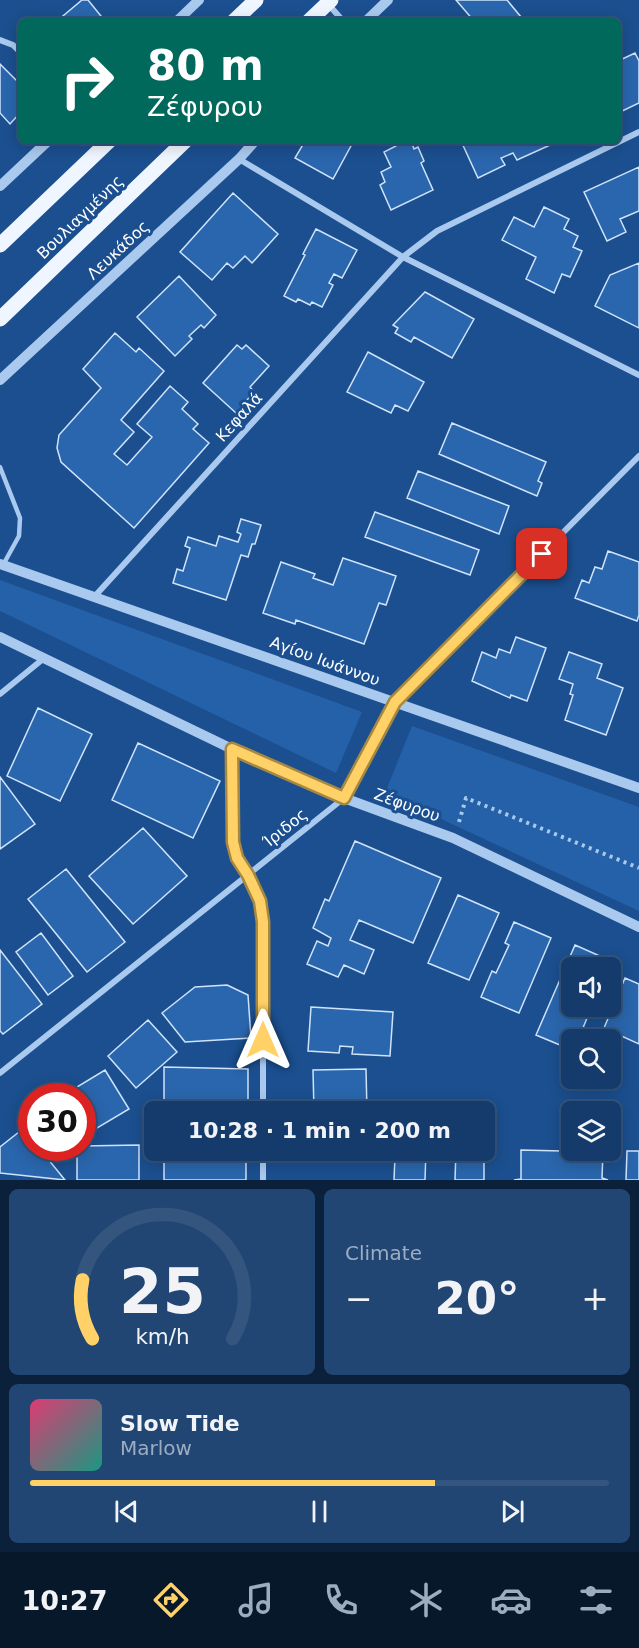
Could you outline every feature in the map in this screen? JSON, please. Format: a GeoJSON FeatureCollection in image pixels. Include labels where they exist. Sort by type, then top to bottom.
{"type":"FeatureCollection","features":[{"type":"Feature","properties":{"kind":"main road"},"geometry":{"type":"LineString","coordinates":[[237,18],[256,0]]}},
{"type":"Feature","properties":{"kind":"main road"},"geometry":{"type":"LineString","coordinates":[[312,18],[331,0]]}},
{"type":"Feature","properties":{"kind":"main road","name":"Βουλιαγμένης"},"geometry":{"type":"LineString","coordinates":[[0,246],[106,144]]}},
{"type":"Feature","properties":{"kind":"main road","name":"Βουλιαγμένης"},"geometry":{"type":"LineString","coordinates":[[0,319],[182,144]]}},
{"type":"Feature","properties":{"kind":"street"},"geometry":{"type":"LineString","coordinates":[[180,18],[200,0]]}},
{"type":"Feature","properties":{"kind":"street"},"geometry":{"type":"LineString","coordinates":[[324,0],[340,18]]}},
{"type":"Feature","properties":{"kind":"street"},"geometry":{"type":"LineString","coordinates":[[369,18],[388,0]]}},
{"type":"Feature","properties":{"kind":"street"},"geometry":{"type":"LineString","coordinates":[[0,40],[13,45],[18,50]]}},
{"type":"Feature","properties":{"kind":"street","name":"Κεφαλά"},"geometry":{"type":"LineString","coordinates":[[621,141],[639,132]]}},
{"type":"Feature","properties":{"kind":"street"},"geometry":{"type":"LineString","coordinates":[[0,186],[45,144]]}},
{"type":"Feature","properties":{"kind":"street","name":"Λευκάδος"},"geometry":{"type":"LineString","coordinates":[[0,380],[239,159],[252,144]]}},
{"type":"Feature","properties":{"kind":"street","name":"Κεφαλά"},"geometry":{"type":"LineString","coordinates":[[96,596],[403,257],[437,231],[615,144]]}},
{"type":"Feature","properties":{"kind":"street"},"geometry":{"type":"LineString","coordinates":[[239,159],[403,257],[639,375]]}},
{"type":"Feature","properties":{"kind":"street","name":"Ίριδος"},"geometry":{"type":"LineString","coordinates":[[0,1073],[344,798],[395,702],[639,456]]}},
{"type":"Feature","properties":{"kind":"street","name":"Αγίου Ιωάννου"},"geometry":{"type":"LineString","coordinates":[[2,564],[639,788]]}},
{"type":"Feature","properties":{"kind":"street","name":"Ζέφυρου"},"geometry":{"type":"LineString","coordinates":[[0,637],[232,749],[344,798],[453,838],[639,927]]}},
{"type":"Feature","properties":{"kind":"street"},"geometry":{"type":"LineString","coordinates":[[0,694],[43,659]]}},
{"type":"Feature","properties":{"kind":"street"},"geometry":{"type":"LineString","coordinates":[[232,749],[233,842],[237,858],[260,901],[263,922],[263,1101]]}},
{"type":"Feature","properties":{"kind":"street"},"geometry":{"type":"LineString","coordinates":[[263,1161],[263,1180]]}},
{"type":"Feature","properties":{"kind":"lane"},"geometry":{"type":"LineString","coordinates":[[0,466],[20,518],[19,536],[2,564]]}},
{"type":"Feature","properties":{"kind":"path"},"geometry":{"type":"LineString","coordinates":[[453,838],[466,798],[639,868]]}},
{"type":"Feature","properties":{"kind":"shaded area"},"geometry":{"type":"Polygon","coordinates":[[[0,580],[362,712],[336,773],[0,611],[0,580]]]}},
{"type":"Feature","properties":{"kind":"shaded area"},"geometry":{"type":"Polygon","coordinates":[[[412,726],[639,807],[639,911],[385,793],[412,726]]]}},
{"type":"Feature","properties":{"kind":"building"},"geometry":{"type":"Polygon","coordinates":[[[82,0],[88,0],[103,18],[61,18],[82,0]]]}},
{"type":"Feature","properties":{"kind":"building"},"geometry":{"type":"Polygon","coordinates":[[[456,0],[507,0],[521,17],[520,18],[471,18],[456,0]]]}},
{"type":"Feature","properties":{"kind":"building"},"geometry":{"type":"Polygon","coordinates":[[[635,53],[639,61],[639,103],[621,112],[621,60],[635,53]]]}},
{"type":"Feature","properties":{"kind":"building"},"geometry":{"type":"Polygon","coordinates":[[[0,64],[18,82],[18,115],[10,124],[0,113],[0,64]]]}},
{"type":"Feature","properties":{"kind":"building"},"geometry":{"type":"Polygon","coordinates":[[[303,144],[352,144],[333,179],[295,158],[303,144]]]}},
{"type":"Feature","properties":{"kind":"building"},"geometry":{"type":"Polygon","coordinates":[[[395,144],[412,144],[414,149],[418,147],[424,161],[421,163],[433,190],[391,210],[380,185],[385,182],[381,172],[391,167],[384,152],[396,146],[395,144]]]}},
{"type":"Feature","properties":{"kind":"building"},"geometry":{"type":"Polygon","coordinates":[[[462,144],[552,144],[517,160],[513,153],[501,158],[505,165],[478,178],[462,144]]]}},
{"type":"Feature","properties":{"kind":"building"},"geometry":{"type":"Polygon","coordinates":[[[639,167],[639,211],[620,219],[626,232],[607,241],[584,192],[639,167]]]}},
{"type":"Feature","properties":{"kind":"building"},"geometry":{"type":"Polygon","coordinates":[[[233,193],[278,234],[252,263],[245,256],[233,268],[227,263],[212,280],[180,252],[233,193]]]}},
{"type":"Feature","properties":{"kind":"building"},"geometry":{"type":"Polygon","coordinates":[[[544,207],[569,219],[564,229],[578,236],[573,247],[582,251],[570,277],[562,274],[554,293],[526,279],[536,257],[502,240],[514,217],[534,227],[544,207]]]}},
{"type":"Feature","properties":{"kind":"building"},"geometry":{"type":"Polygon","coordinates":[[[316,229],[357,250],[342,278],[334,274],[329,283],[333,285],[322,307],[312,302],[310,305],[298,299],[296,302],[284,296],[316,229]]]}},
{"type":"Feature","properties":{"kind":"building"},"geometry":{"type":"Polygon","coordinates":[[[639,263],[639,328],[595,306],[610,275],[639,263]]]}},
{"type":"Feature","properties":{"kind":"building"},"geometry":{"type":"Polygon","coordinates":[[[179,276],[216,315],[204,328],[201,325],[189,336],[192,339],[175,356],[137,317],[179,276]]]}},
{"type":"Feature","properties":{"kind":"building"},"geometry":{"type":"Polygon","coordinates":[[[425,292],[474,319],[452,358],[414,337],[411,342],[395,333],[398,328],[393,325],[425,292]]]}},
{"type":"Feature","properties":{"kind":"building"},"geometry":{"type":"Polygon","coordinates":[[[115,333],[136,352],[139,348],[164,371],[121,420],[134,432],[114,454],[127,465],[152,437],[137,424],[170,386],[188,402],[182,409],[198,424],[193,429],[209,443],[134,528],[61,462],[57,448],[59,435],[101,388],[83,369],[115,333]]]}},
{"type":"Feature","properties":{"kind":"building"},"geometry":{"type":"Polygon","coordinates":[[[237,345],[242,349],[246,345],[269,366],[250,387],[254,392],[236,413],[203,383],[237,345]]]}},
{"type":"Feature","properties":{"kind":"building"},"geometry":{"type":"Polygon","coordinates":[[[368,352],[424,382],[408,411],[395,405],[391,413],[347,392],[368,352]]]}},
{"type":"Feature","properties":{"kind":"building"},"geometry":{"type":"Polygon","coordinates":[[[452,423],[546,462],[538,481],[542,483],[537,496],[439,454],[452,423]]]}},
{"type":"Feature","properties":{"kind":"building"},"geometry":{"type":"Polygon","coordinates":[[[418,471],[509,506],[499,534],[407,498],[418,471]]]}},
{"type":"Feature","properties":{"kind":"building"},"geometry":{"type":"Polygon","coordinates":[[[375,512],[479,550],[470,575],[365,537],[375,512]]]}},
{"type":"Feature","properties":{"kind":"building"},"geometry":{"type":"Polygon","coordinates":[[[241,519],[261,525],[248,557],[241,555],[226,600],[173,583],[177,569],[183,571],[190,548],[185,546],[188,537],[216,546],[219,536],[238,542],[241,534],[237,532],[241,519]]]}},
{"type":"Feature","properties":{"kind":"building"},"geometry":{"type":"Polygon","coordinates":[[[608,551],[639,562],[637,621],[575,598],[582,580],[589,583],[595,567],[602,569],[608,551]]]}},
{"type":"Feature","properties":{"kind":"building"},"geometry":{"type":"Polygon","coordinates":[[[343,558],[396,576],[386,605],[379,603],[364,644],[296,620],[295,624],[263,613],[281,562],[315,574],[313,578],[333,585],[343,558]]]}},
{"type":"Feature","properties":{"kind":"building"},"geometry":{"type":"Polygon","coordinates":[[[516,637],[546,648],[527,701],[511,695],[510,698],[472,681],[482,652],[496,658],[499,649],[510,653],[516,637]]]}},
{"type":"Feature","properties":{"kind":"building"},"geometry":{"type":"Polygon","coordinates":[[[569,652],[602,664],[597,678],[623,688],[606,735],[565,720],[573,695],[570,694],[573,684],[559,679],[569,652]]]}},
{"type":"Feature","properties":{"kind":"building"},"geometry":{"type":"Polygon","coordinates":[[[38,708],[92,734],[60,801],[7,776],[38,708]]]}},
{"type":"Feature","properties":{"kind":"building"},"geometry":{"type":"Polygon","coordinates":[[[138,743],[220,781],[193,838],[112,800],[138,743]]]}},
{"type":"Feature","properties":{"kind":"building"},"geometry":{"type":"Polygon","coordinates":[[[0,777],[35,824],[0,849],[0,777]]]}},
{"type":"Feature","properties":{"kind":"building"},"geometry":{"type":"Polygon","coordinates":[[[143,828],[187,876],[133,924],[89,876],[143,828]]]}},
{"type":"Feature","properties":{"kind":"building"},"geometry":{"type":"Polygon","coordinates":[[[355,841],[441,878],[413,943],[359,920],[350,940],[374,950],[364,974],[344,965],[338,977],[307,964],[317,941],[328,946],[331,938],[313,928],[325,899],[329,901],[355,841]]]}},
{"type":"Feature","properties":{"kind":"building"},"geometry":{"type":"Polygon","coordinates":[[[66,869],[125,942],[87,972],[28,899],[66,869]]]}},
{"type":"Feature","properties":{"kind":"building"},"geometry":{"type":"Polygon","coordinates":[[[458,895],[499,913],[469,980],[428,963],[458,895]]]}},
{"type":"Feature","properties":{"kind":"building"},"geometry":{"type":"Polygon","coordinates":[[[514,922],[551,938],[519,1013],[481,997],[492,971],[496,973],[509,945],[505,943],[514,922]]]}},
{"type":"Feature","properties":{"kind":"building"},"geometry":{"type":"Polygon","coordinates":[[[41,933],[73,976],[48,995],[16,952],[41,933]]]}},
{"type":"Feature","properties":{"kind":"building"},"geometry":{"type":"Polygon","coordinates":[[[575,945],[602,957],[570,957],[575,945]]]}},
{"type":"Feature","properties":{"kind":"building"},"geometry":{"type":"Polygon","coordinates":[[[0,950],[42,1004],[3,1034],[0,1031],[0,950]]]}},
{"type":"Feature","properties":{"kind":"building"},"geometry":{"type":"Polygon","coordinates":[[[561,977],[561,1017],[587,1017],[583,1029],[561,1029],[561,1045],[536,1035],[561,977]]]}},
{"type":"Feature","properties":{"kind":"building"},"geometry":{"type":"Polygon","coordinates":[[[625,978],[639,984],[639,1044],[621,1036],[621,1029],[604,1028],[609,1017],[621,1017],[621,988],[625,978]]]}},
{"type":"Feature","properties":{"kind":"building"},"geometry":{"type":"Polygon","coordinates":[[[227,985],[248,995],[251,1038],[185,1042],[162,1013],[195,987],[227,985]]]}},
{"type":"Feature","properties":{"kind":"building"},"geometry":{"type":"Polygon","coordinates":[[[311,1007],[393,1012],[390,1056],[352,1054],[353,1047],[340,1046],[339,1053],[308,1051],[311,1007]]]}},
{"type":"Feature","properties":{"kind":"building"},"geometry":{"type":"Polygon","coordinates":[[[148,1020],[177,1052],[136,1088],[108,1056],[148,1020]]]}},
{"type":"Feature","properties":{"kind":"building"},"geometry":{"type":"Polygon","coordinates":[[[164,1067],[248,1069],[248,1101],[164,1101],[164,1067]]]}},
{"type":"Feature","properties":{"kind":"building"},"geometry":{"type":"Polygon","coordinates":[[[366,1069],[367,1101],[314,1101],[313,1070],[366,1069]]]}},
{"type":"Feature","properties":{"kind":"building"},"geometry":{"type":"Polygon","coordinates":[[[105,1070],[129,1109],[96,1129],[96,1083],[84,1083],[105,1070]]]}},
{"type":"Feature","properties":{"kind":"building"},"geometry":{"type":"Polygon","coordinates":[[[18,1133],[18,1161],[50,1161],[65,1180],[0,1173],[0,1147],[18,1133]]]}},
{"type":"Feature","properties":{"kind":"building"},"geometry":{"type":"Polygon","coordinates":[[[139,1145],[139,1180],[77,1180],[77,1161],[96,1161],[96,1146],[139,1145]]]}},
{"type":"Feature","properties":{"kind":"building"},"geometry":{"type":"Polygon","coordinates":[[[521,1150],[561,1151],[561,1161],[603,1161],[602,1178],[608,1180],[514,1180],[521,1179],[521,1150]]]}},
{"type":"Feature","properties":{"kind":"building"},"geometry":{"type":"Polygon","coordinates":[[[627,1151],[639,1151],[639,1180],[626,1180],[627,1151]]]}},
{"type":"Feature","properties":{"kind":"building"},"geometry":{"type":"Polygon","coordinates":[[[164,1161],[246,1161],[246,1180],[164,1180],[164,1161]]]}},
{"type":"Feature","properties":{"kind":"building"},"geometry":{"type":"Polygon","coordinates":[[[395,1161],[426,1161],[425,1180],[394,1180],[395,1161]]]}},
{"type":"Feature","properties":{"kind":"building"},"geometry":{"type":"Polygon","coordinates":[[[456,1161],[484,1161],[484,1180],[455,1180],[456,1161]]]}},
{"type":"Feature","properties":{"kind":"route"},"geometry":{"type":"LineString","coordinates":[[263,1040],[263,922],[260,901],[237,858],[233,842],[232,749],[344,798],[395,702],[542,554]]}}]}
